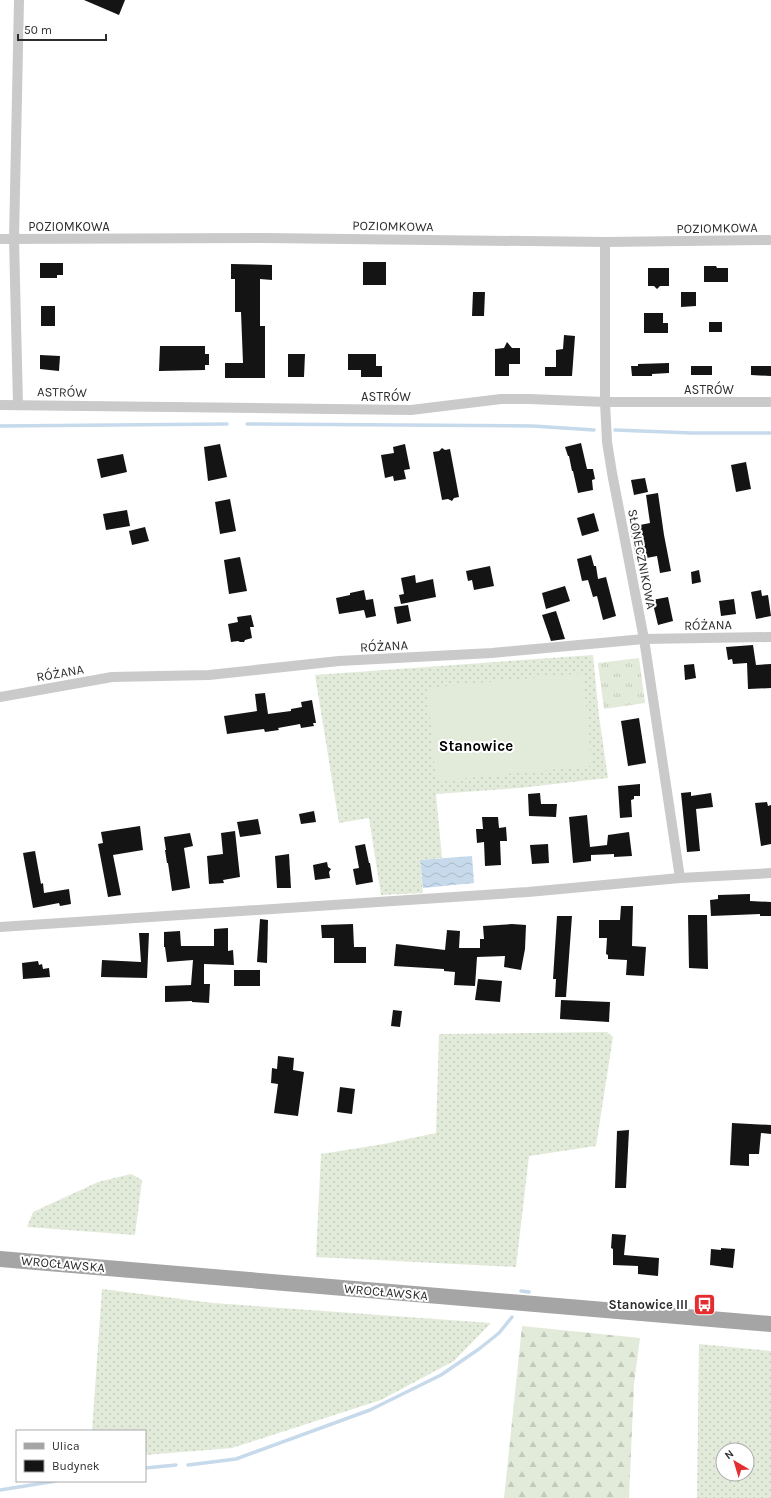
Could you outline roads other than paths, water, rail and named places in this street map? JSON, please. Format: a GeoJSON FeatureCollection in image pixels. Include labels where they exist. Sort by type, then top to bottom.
{"type":"FeatureCollection","features":[{"type":"Feature","properties":{"kind":"main road","name":"WROCŁAWSKA"},"geometry":{"type":"LineString","coordinates":[[0,1259],[771,1324]]}},
{"type":"Feature","properties":{"kind":"street"},"geometry":{"type":"LineString","coordinates":[[14,239],[19,0]]}},
{"type":"Feature","properties":{"kind":"street","name":"POZIOMKOWA"},"geometry":{"type":"LineString","coordinates":[[0,239],[265,238],[605,242],[771,240]]}},
{"type":"Feature","properties":{"kind":"street","name":"POZIOMKOWA"},"geometry":{"type":"LineString","coordinates":[[14,239],[18,405]]}},
{"type":"Feature","properties":{"kind":"street","name":"SŁONECZNIKOWA"},"geometry":{"type":"LineString","coordinates":[[605,242],[605,402],[607,442],[644,640],[680,878]]}},
{"type":"Feature","properties":{"kind":"street","name":"ASTRÓW"},"geometry":{"type":"LineString","coordinates":[[0,405],[411,410],[501,399],[605,402],[771,402]]}},
{"type":"Feature","properties":{"kind":"street","name":"RÓŻANA"},"geometry":{"type":"LineString","coordinates":[[0,697],[112,677],[209,675],[338,661],[492,653],[644,640],[771,637]]}},
{"type":"Feature","properties":{"kind":"street"},"geometry":{"type":"LineString","coordinates":[[0,927],[528,892],[680,878],[771,873]]}},
{"type":"Feature","properties":{"kind":"water"},"geometry":{"type":"Polygon","coordinates":[[[472,856],[474,883],[423,888],[420,860],[472,856]]]}},
{"type":"Feature","properties":{"kind":"waterway"},"geometry":{"type":"LineString","coordinates":[[0,426],[227,424]]}},
{"type":"Feature","properties":{"kind":"waterway"},"geometry":{"type":"LineString","coordinates":[[247,424],[533,426],[594,430]]}},
{"type":"Feature","properties":{"kind":"waterway"},"geometry":{"type":"LineString","coordinates":[[615,430],[692,433],[771,433]]}},
{"type":"Feature","properties":{"kind":"waterway"},"geometry":{"type":"LineString","coordinates":[[521,1291],[529,1292]]}},
{"type":"Feature","properties":{"kind":"waterway"},"geometry":{"type":"LineString","coordinates":[[188,1465],[236,1459],[370,1410],[441,1375],[479,1349],[499,1333],[512,1317]]}},
{"type":"Feature","properties":{"kind":"waterway"},"geometry":{"type":"LineString","coordinates":[[146,1468],[176,1465]]}},
{"type":"Feature","properties":{"kind":"waterway"},"geometry":{"type":"LineString","coordinates":[[0,1490],[50,1482]]}},
{"type":"Feature","properties":{"kind":"place","name":"Stanowice III"},"geometry":{"type":"Point","coordinates":[704,1304]}},
{"type":"Feature","properties":{"kind":"district","name":"Stanowice"},"geometry":{"type":"Point","coordinates":[476,746]}}]}
